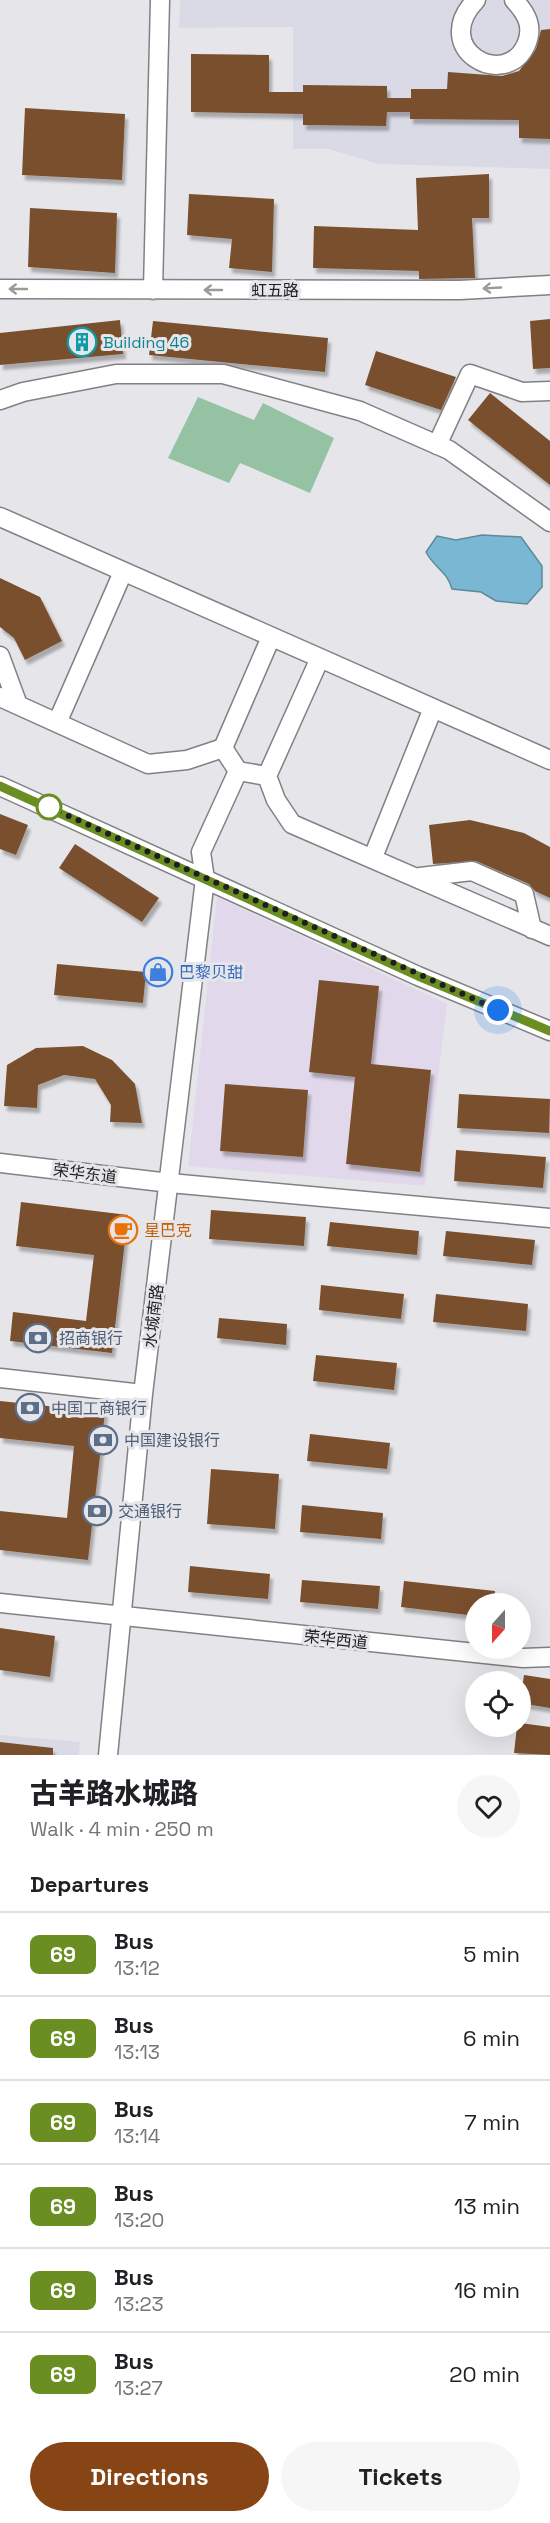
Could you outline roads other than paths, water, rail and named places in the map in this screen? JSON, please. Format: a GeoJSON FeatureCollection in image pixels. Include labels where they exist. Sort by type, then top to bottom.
{"type":"FeatureCollection","features":[{"type":"Feature","properties":{"kind":"street"},"geometry":{"type":"LineString","coordinates":[[153,290],[160,0]]}},
{"type":"Feature","properties":{"kind":"street"},"geometry":{"type":"LineString","coordinates":[[476,0],[462,15],[460,35],[468,54],[485,64],[506,64],[522,54],[531,35],[528,15],[514,0]]}},
{"type":"Feature","properties":{"kind":"street","name":"虹五路"},"geometry":{"type":"LineString","coordinates":[[0,289],[460,290],[550,285]]}},
{"type":"Feature","properties":{"kind":"street"},"geometry":{"type":"LineString","coordinates":[[0,400],[22,392],[116,374],[223,374],[360,411],[449,450],[550,522]]}},
{"type":"Feature","properties":{"kind":"street"},"geometry":{"type":"LineString","coordinates":[[437,445],[470,374],[522,392],[550,391]]}},
{"type":"Feature","properties":{"kind":"street"},"geometry":{"type":"LineString","coordinates":[[0,517],[550,760]]}},
{"type":"Feature","properties":{"kind":"street"},"geometry":{"type":"LineString","coordinates":[[57,723],[123,572]]}},
{"type":"Feature","properties":{"kind":"street"},"geometry":{"type":"LineString","coordinates":[[0,697],[148,764],[187,760],[223,748],[271,637]]}},
{"type":"Feature","properties":{"kind":"street"},"geometry":{"type":"LineString","coordinates":[[0,656],[18,705]]}},
{"type":"Feature","properties":{"kind":"street"},"geometry":{"type":"LineString","coordinates":[[320,658],[267,776],[276,800],[292,824],[373,857],[550,936]]}},
{"type":"Feature","properties":{"kind":"street"},"geometry":{"type":"LineString","coordinates":[[373,857],[433,708]]}},
{"type":"Feature","properties":{"kind":"street"},"geometry":{"type":"LineString","coordinates":[[223,748],[238,771],[267,776]]}},
{"type":"Feature","properties":{"kind":"street","name":"水城南路"},"geometry":{"type":"LineString","coordinates":[[108,1755],[143,1394],[205,879],[201,852],[238,771]]}},
{"type":"Feature","properties":{"kind":"street"},"geometry":{"type":"LineString","coordinates":[[0,786],[418,976],[550,1031]]}},
{"type":"Feature","properties":{"kind":"street"},"geometry":{"type":"LineString","coordinates":[[418,877],[472,871],[524,894],[532,929]]}},
{"type":"Feature","properties":{"kind":"street"},"geometry":{"type":"LineString","coordinates":[[479,905],[490,879]]}},
{"type":"Feature","properties":{"kind":"street","name":"荣华东道"},"geometry":{"type":"LineString","coordinates":[[0,1163],[170,1183]]}},
{"type":"Feature","properties":{"kind":"street"},"geometry":{"type":"LineString","coordinates":[[170,1183],[550,1218]]}},
{"type":"Feature","properties":{"kind":"street"},"geometry":{"type":"LineString","coordinates":[[0,1378],[143,1394]]}},
{"type":"Feature","properties":{"kind":"street"},"geometry":{"type":"LineString","coordinates":[[0,1603],[121,1617]]}},
{"type":"Feature","properties":{"kind":"street","name":"荣华西道"},"geometry":{"type":"LineString","coordinates":[[121,1617],[523,1658],[550,1657]]}},
{"type":"Feature","properties":{"kind":"water"},"geometry":{"type":"Polygon","coordinates":[[[482,535],[521,537],[542,566],[542,587],[527,604],[496,601],[481,592],[452,589],[447,578],[426,552],[437,536],[456,540],[482,535]]]}},
{"type":"Feature","properties":{"kind":"place","name":"Building 46"},"geometry":{"type":"Point","coordinates":[82,342]}},
{"type":"Feature","properties":{"kind":"place","name":"巴黎贝甜"},"geometry":{"type":"Point","coordinates":[158,972]}},
{"type":"Feature","properties":{"kind":"place","name":"星巴克"},"geometry":{"type":"Point","coordinates":[123,1230]}},
{"type":"Feature","properties":{"kind":"place","name":"招商银行"},"geometry":{"type":"Point","coordinates":[38,1338]}},
{"type":"Feature","properties":{"kind":"place","name":"中国工商银行"},"geometry":{"type":"Point","coordinates":[30,1408]}},
{"type":"Feature","properties":{"kind":"place","name":"中国建设银行"},"geometry":{"type":"Point","coordinates":[103,1440]}},
{"type":"Feature","properties":{"kind":"place","name":"交通银行"},"geometry":{"type":"Point","coordinates":[97,1511]}}]}
